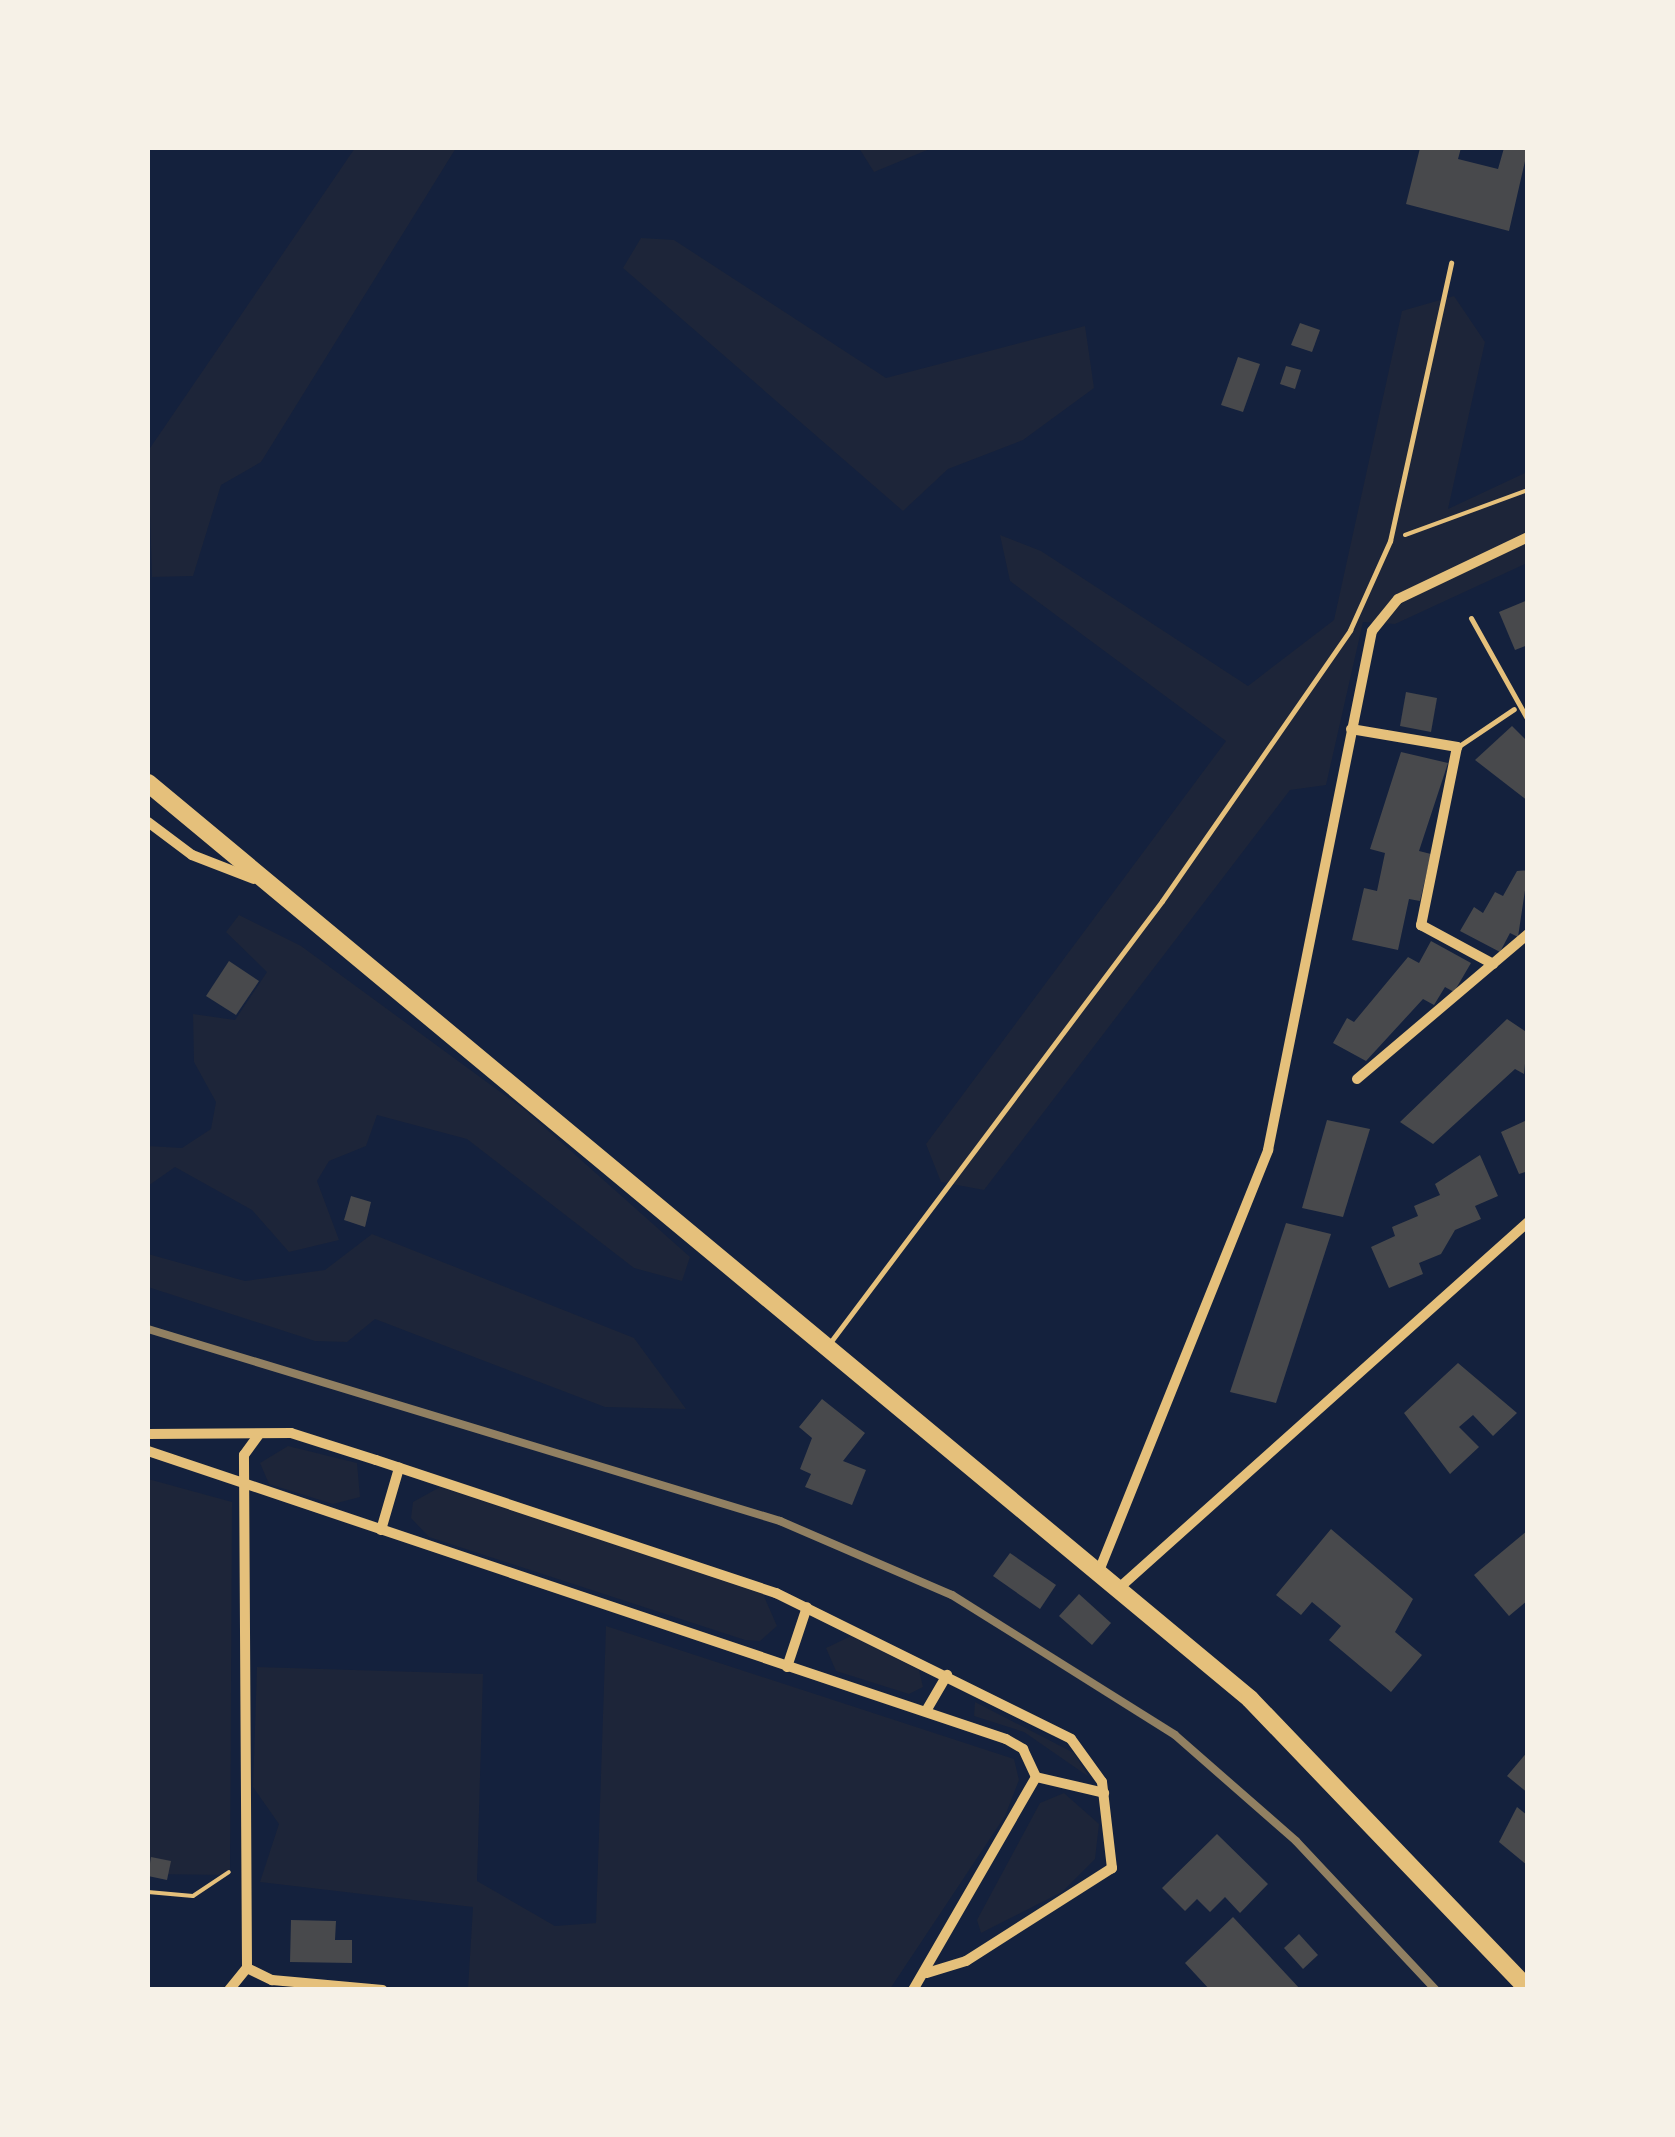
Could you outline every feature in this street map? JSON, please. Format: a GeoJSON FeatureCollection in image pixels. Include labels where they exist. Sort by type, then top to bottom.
{"type":"FeatureCollection","features":[{"type":"Feature","properties":{"kind":"main road"},"geometry":{"type":"LineString","coordinates":[[148,782],[254,879],[824,1350],[1099,1571],[1308,1754],[1528,1989]]}},
{"type":"Feature","properties":{"kind":"street"},"geometry":{"type":"LineString","coordinates":[[1099,1571],[1268,1150],[1351,730],[1380,614],[1528,537]]}},
{"type":"Feature","properties":{"kind":"street"},"geometry":{"type":"LineString","coordinates":[[1351,730],[1457,747],[1421,925],[1493,964]]}},
{"type":"Feature","properties":{"kind":"street"},"geometry":{"type":"LineString","coordinates":[[148,822],[192,855],[254,879]]}},
{"type":"Feature","properties":{"kind":"street"},"geometry":{"type":"LineString","coordinates":[[1357,1079],[1528,934]]}},
{"type":"Feature","properties":{"kind":"street"},"geometry":{"type":"LineString","coordinates":[[1118,1588],[1528,1222]]}},
{"type":"Feature","properties":{"kind":"street"},"geometry":{"type":"LineString","coordinates":[[148,1434],[291,1433],[398,1468],[807,1608],[947,1674],[1071,1740],[1104,1793],[1114,1854],[1104,1879],[966,1961],[927,1973]]}},
{"type":"Feature","properties":{"kind":"street"},"geometry":{"type":"LineString","coordinates":[[229,1990],[246,1968],[241,1834],[244,1455],[259,1434]]}},
{"type":"Feature","properties":{"kind":"street"},"geometry":{"type":"LineString","coordinates":[[148,1451],[926,1711],[1023,1749],[1036,1777]]}},
{"type":"Feature","properties":{"kind":"street"},"geometry":{"type":"LineString","coordinates":[[382,1530],[398,1468]]}},
{"type":"Feature","properties":{"kind":"street"},"geometry":{"type":"LineString","coordinates":[[787,1667],[807,1608]]}},
{"type":"Feature","properties":{"kind":"street"},"geometry":{"type":"LineString","coordinates":[[926,1711],[947,1674]]}},
{"type":"Feature","properties":{"kind":"street"},"geometry":{"type":"LineString","coordinates":[[1036,1777],[1104,1793]]}},
{"type":"Feature","properties":{"kind":"street"},"geometry":{"type":"LineString","coordinates":[[913,1990],[927,1973],[1036,1777]]}},
{"type":"Feature","properties":{"kind":"street"},"geometry":{"type":"LineString","coordinates":[[246,1968],[272,1980],[383,1990]]}},
{"type":"Feature","properties":{"kind":"street"},"geometry":{"type":"LineString","coordinates":[[926,1990],[927,1973]]}},
{"type":"Feature","properties":{"kind":"lane"},"geometry":{"type":"LineString","coordinates":[[824,1350],[1162,900],[1350,630],[1390,541],[1451,262]]}},
{"type":"Feature","properties":{"kind":"lane"},"geometry":{"type":"LineString","coordinates":[[1471,618],[1514,709],[1528,720]]}},
{"type":"Feature","properties":{"kind":"lane"},"geometry":{"type":"LineString","coordinates":[[1457,747],[1514,709]]}},
{"type":"Feature","properties":{"kind":"path"},"geometry":{"type":"LineString","coordinates":[[1390,541],[1528,490]]}},
{"type":"Feature","properties":{"kind":"path"},"geometry":{"type":"LineString","coordinates":[[148,1892],[212,1890],[241,1834]]}},
{"type":"Feature","properties":{"kind":"shaded area"},"geometry":{"type":"Polygon","coordinates":[[[355,148],[456,148],[261,462],[221,485],[193,576],[152,577],[148,451],[355,148]]]}},
{"type":"Feature","properties":{"kind":"shaded area"},"geometry":{"type":"Polygon","coordinates":[[[859,148],[932,148],[874,172],[859,148]]]}},
{"type":"Feature","properties":{"kind":"shaded area"},"geometry":{"type":"Polygon","coordinates":[[[641,238],[674,240],[886,378],[1085,326],[1094,388],[1023,440],[948,469],[903,511],[623,268],[641,238]]]}},
{"type":"Feature","properties":{"kind":"shaded area"},"geometry":{"type":"Polygon","coordinates":[[[1454,296],[1485,342],[1448,509],[1527,472],[1527,563],[1395,624],[1363,622],[1326,785],[1290,790],[984,1190],[941,1182],[926,1144],[1226,741],[1010,581],[1000,535],[1041,551],[1248,686],[1334,620],[1402,311],[1454,296]]]}},
{"type":"Feature","properties":{"kind":"shaded area"},"geometry":{"type":"Polygon","coordinates":[[[239,915],[301,946],[525,1110],[690,1257],[682,1281],[634,1268],[467,1139],[377,1115],[366,1146],[329,1161],[317,1181],[339,1240],[289,1252],[252,1210],[175,1167],[148,1186],[148,1146],[182,1148],[211,1129],[216,1102],[194,1062],[193,1014],[235,1020],[267,972],[226,932],[239,915]]]}},
{"type":"Feature","properties":{"kind":"shaded area"},"geometry":{"type":"Polygon","coordinates":[[[372,1234],[634,1338],[686,1409],[605,1407],[375,1319],[347,1342],[315,1341],[148,1287],[148,1254],[245,1281],[325,1270],[372,1234]]]}},
{"type":"Feature","properties":{"kind":"shaded area"},"geometry":{"type":"Polygon","coordinates":[[[288,1446],[357,1463],[360,1497],[333,1504],[269,1484],[260,1463],[288,1446]]]}},
{"type":"Feature","properties":{"kind":"shaded area"},"geometry":{"type":"Polygon","coordinates":[[[148,1479],[232,1502],[230,1875],[148,1874],[148,1479]]]}},
{"type":"Feature","properties":{"kind":"shaded area"},"geometry":{"type":"Polygon","coordinates":[[[440,1487],[763,1594],[777,1626],[760,1641],[745,1640],[429,1537],[411,1518],[413,1502],[440,1487]]]}},
{"type":"Feature","properties":{"kind":"shaded area"},"geometry":{"type":"Polygon","coordinates":[[[606,1626],[1014,1759],[1019,1780],[1005,1816],[890,1989],[468,1989],[473,1907],[260,1882],[279,1824],[253,1787],[257,1667],[483,1674],[477,1881],[555,1926],[596,1923],[606,1626]]]}},
{"type":"Feature","properties":{"kind":"shaded area"},"geometry":{"type":"Polygon","coordinates":[[[851,1636],[919,1670],[923,1687],[909,1694],[836,1671],[826,1648],[851,1636]]]}},
{"type":"Feature","properties":{"kind":"shaded area"},"geometry":{"type":"Polygon","coordinates":[[[975,1702],[1074,1753],[1089,1777],[1024,1732],[974,1716],[975,1702]]]}},
{"type":"Feature","properties":{"kind":"shaded area"},"geometry":{"type":"Polygon","coordinates":[[[1064,1793],[1099,1824],[1095,1859],[1062,1892],[981,1933],[977,1920],[1040,1803],[1064,1793]]]}},
{"type":"Feature","properties":{"kind":"building"},"geometry":{"type":"Polygon","coordinates":[[[1420,148],[1461,148],[1458,159],[1498,169],[1504,148],[1528,148],[1509,231],[1406,204],[1420,148]]]}},
{"type":"Feature","properties":{"kind":"building"},"geometry":{"type":"Polygon","coordinates":[[[1300,323],[1320,330],[1312,352],[1291,345],[1300,323]]]}},
{"type":"Feature","properties":{"kind":"building"},"geometry":{"type":"Polygon","coordinates":[[[1238,357],[1260,364],[1243,412],[1221,405],[1238,357]]]}},
{"type":"Feature","properties":{"kind":"building"},"geometry":{"type":"Polygon","coordinates":[[[1286,366],[1301,370],[1295,389],[1280,384],[1286,366]]]}},
{"type":"Feature","properties":{"kind":"building"},"geometry":{"type":"Polygon","coordinates":[[[1528,600],[1528,645],[1515,650],[1499,612],[1528,600]]]}},
{"type":"Feature","properties":{"kind":"building"},"geometry":{"type":"Polygon","coordinates":[[[1406,692],[1437,698],[1431,732],[1400,726],[1406,692]]]}},
{"type":"Feature","properties":{"kind":"building"},"geometry":{"type":"Polygon","coordinates":[[[1512,726],[1528,742],[1528,801],[1475,760],[1512,726]]]}},
{"type":"Feature","properties":{"kind":"building"},"geometry":{"type":"Polygon","coordinates":[[[1401,752],[1448,763],[1419,851],[1431,854],[1420,901],[1409,899],[1398,950],[1352,940],[1364,888],[1377,891],[1385,853],[1370,849],[1401,752]]]}},
{"type":"Feature","properties":{"kind":"building"},"geometry":{"type":"Polygon","coordinates":[[[1528,870],[1518,937],[1510,933],[1500,952],[1460,931],[1474,907],[1483,913],[1495,892],[1503,896],[1517,871],[1528,870]]]}},
{"type":"Feature","properties":{"kind":"building"},"geometry":{"type":"Polygon","coordinates":[[[1431,941],[1471,963],[1454,992],[1445,987],[1434,1005],[1423,999],[1366,1061],[1333,1043],[1347,1018],[1354,1022],[1408,957],[1419,963],[1431,941]]]}},
{"type":"Feature","properties":{"kind":"building"},"geometry":{"type":"Polygon","coordinates":[[[229,961],[259,981],[236,1015],[206,996],[229,961]]]}},
{"type":"Feature","properties":{"kind":"building"},"geometry":{"type":"Polygon","coordinates":[[[1507,1019],[1528,1033],[1524,1074],[1515,1069],[1433,1144],[1400,1122],[1507,1019]]]}},
{"type":"Feature","properties":{"kind":"building"},"geometry":{"type":"Polygon","coordinates":[[[1528,1111],[1528,1171],[1519,1174],[1501,1132],[1527,1120],[1528,1111]]]}},
{"type":"Feature","properties":{"kind":"building"},"geometry":{"type":"Polygon","coordinates":[[[1327,1120],[1370,1129],[1343,1217],[1302,1208],[1327,1120]]]}},
{"type":"Feature","properties":{"kind":"building"},"geometry":{"type":"Polygon","coordinates":[[[1480,1155],[1498,1196],[1475,1206],[1481,1219],[1455,1230],[1441,1254],[1419,1263],[1423,1274],[1389,1288],[1371,1247],[1395,1236],[1392,1227],[1418,1216],[1414,1206],[1440,1195],[1435,1184],[1480,1155]]]}},
{"type":"Feature","properties":{"kind":"building"},"geometry":{"type":"Polygon","coordinates":[[[351,1196],[371,1202],[365,1227],[344,1220],[351,1196]]]}},
{"type":"Feature","properties":{"kind":"building"},"geometry":{"type":"Polygon","coordinates":[[[1286,1223],[1331,1234],[1276,1403],[1230,1392],[1286,1223]]]}},
{"type":"Feature","properties":{"kind":"building"},"geometry":{"type":"Polygon","coordinates":[[[1458,1363],[1517,1413],[1493,1436],[1473,1415],[1459,1427],[1479,1447],[1450,1474],[1404,1413],[1458,1363]]]}},
{"type":"Feature","properties":{"kind":"building"},"geometry":{"type":"Polygon","coordinates":[[[822,1399],[865,1433],[843,1461],[866,1470],[852,1505],[805,1487],[811,1474],[800,1469],[812,1438],[799,1427],[822,1399]]]}},
{"type":"Feature","properties":{"kind":"building"},"geometry":{"type":"Polygon","coordinates":[[[1331,1529],[1413,1599],[1395,1632],[1422,1655],[1391,1692],[1329,1640],[1341,1626],[1312,1602],[1301,1615],[1276,1595],[1331,1529]]]}},
{"type":"Feature","properties":{"kind":"building"},"geometry":{"type":"Polygon","coordinates":[[[1528,1530],[1528,1600],[1509,1616],[1474,1575],[1528,1530]]]}},
{"type":"Feature","properties":{"kind":"building"},"geometry":{"type":"Polygon","coordinates":[[[1010,1553],[1056,1585],[1040,1609],[993,1576],[1010,1553]]]}},
{"type":"Feature","properties":{"kind":"building"},"geometry":{"type":"Polygon","coordinates":[[[1079,1594],[1111,1623],[1092,1645],[1059,1616],[1079,1594]]]}},
{"type":"Feature","properties":{"kind":"building"},"geometry":{"type":"Polygon","coordinates":[[[1528,1751],[1528,1793],[1507,1776],[1528,1751]]]}},
{"type":"Feature","properties":{"kind":"building"},"geometry":{"type":"Polygon","coordinates":[[[1517,1807],[1528,1816],[1528,1866],[1499,1842],[1517,1807]]]}},
{"type":"Feature","properties":{"kind":"building"},"geometry":{"type":"Polygon","coordinates":[[[1217,1834],[1268,1884],[1240,1913],[1225,1897],[1210,1912],[1197,1899],[1185,1911],[1162,1888],[1217,1834]]]}},
{"type":"Feature","properties":{"kind":"building"},"geometry":{"type":"Polygon","coordinates":[[[151,1857],[171,1861],[167,1880],[148,1876],[151,1857]]]}},
{"type":"Feature","properties":{"kind":"building"},"geometry":{"type":"Polygon","coordinates":[[[1233,1917],[1301,1990],[1210,1990],[1185,1963],[1233,1917]]]}},
{"type":"Feature","properties":{"kind":"building"},"geometry":{"type":"Polygon","coordinates":[[[291,1920],[336,1921],[335,1940],[352,1940],[352,1963],[290,1962],[291,1920]]]}},
{"type":"Feature","properties":{"kind":"building"},"geometry":{"type":"Polygon","coordinates":[[[1299,1934],[1318,1955],[1303,1969],[1284,1948],[1299,1934]]]}},
{"type":"Feature","properties":{"kind":"railway"},"geometry":{"type":"LineString","coordinates":[[148,1329],[780,1521],[952,1595],[1175,1735],[1296,1841],[1436,1990]]}}]}
